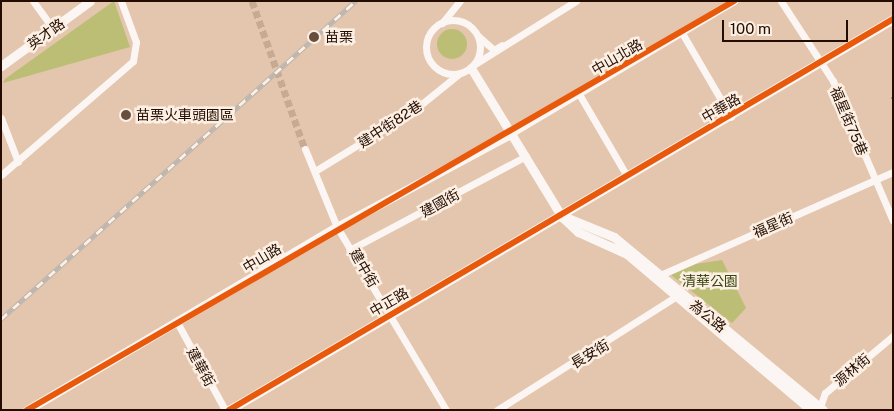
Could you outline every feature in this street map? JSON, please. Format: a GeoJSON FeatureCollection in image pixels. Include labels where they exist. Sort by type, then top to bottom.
{"type":"FeatureCollection","features":[{"type":"Feature","properties":{"kind":"street"},"geometry":{"type":"LineString","coordinates":[[33,1],[54,30]]}},
{"type":"Feature","properties":{"kind":"street","name":"英才路"},"geometry":{"type":"LineString","coordinates":[[1,66],[54,30],[90,1]]}},
{"type":"Feature","properties":{"kind":"street"},"geometry":{"type":"LineString","coordinates":[[1,175],[133,61],[136,42],[122,1]]}},
{"type":"Feature","properties":{"kind":"street"},"geometry":{"type":"LineString","coordinates":[[460,1],[429,36],[427,54],[436,68],[460,73],[514,42],[576,1]]}},
{"type":"Feature","properties":{"kind":"street","name":"中山北路"},"geometry":{"type":"LineString","coordinates":[[512,133],[734,1]]}},
{"type":"Feature","properties":{"kind":"street","name":"福星街75巷"},"geometry":{"type":"LineString","coordinates":[[781,1],[822,63],[893,221]]}},
{"type":"Feature","properties":{"kind":"street","name":"中華路"},"geometry":{"type":"LineString","coordinates":[[562,217],[893,20]]}},
{"type":"Feature","properties":{"kind":"street"},"geometry":{"type":"LineString","coordinates":[[441,23],[466,23],[494,50],[514,42]]}},
{"type":"Feature","properties":{"kind":"street"},"geometry":{"type":"LineString","coordinates":[[682,33],[731,117]]}},
{"type":"Feature","properties":{"kind":"street"},"geometry":{"type":"LineString","coordinates":[[472,66],[480,51],[478,35]]}},
{"type":"Feature","properties":{"kind":"street"},"geometry":{"type":"LineString","coordinates":[[472,66],[562,217]]}},
{"type":"Feature","properties":{"kind":"street","name":"建中街82巷"},"geometry":{"type":"LineString","coordinates":[[315,171],[413,111],[460,73]]}},
{"type":"Feature","properties":{"kind":"street"},"geometry":{"type":"LineString","coordinates":[[579,94],[628,176]]}},
{"type":"Feature","properties":{"kind":"street"},"geometry":{"type":"LineString","coordinates":[[1,118],[18,162]]}},
{"type":"Feature","properties":{"kind":"street","name":"中山路"},"geometry":{"type":"LineString","coordinates":[[27,410],[178,324],[337,227],[512,133]]}},
{"type":"Feature","properties":{"kind":"street","name":"建中街"},"geometry":{"type":"LineString","coordinates":[[305,149],[337,227],[353,248],[390,316],[446,410]]}},
{"type":"Feature","properties":{"kind":"street","name":"建國街"},"geometry":{"type":"LineString","coordinates":[[353,248],[526,156]]}},
{"type":"Feature","properties":{"kind":"street","name":"福星街"},"geometry":{"type":"LineString","coordinates":[[658,277],[893,172]]}},
{"type":"Feature","properties":{"kind":"street","name":"為公路"},"geometry":{"type":"LineString","coordinates":[[562,217],[614,237],[678,296],[819,409]]}},
{"type":"Feature","properties":{"kind":"street","name":"中正路"},"geometry":{"type":"LineString","coordinates":[[230,410],[562,217]]}},
{"type":"Feature","properties":{"kind":"street","name":"長安街"},"geometry":{"type":"LineString","coordinates":[[497,410],[678,296]]}},
{"type":"Feature","properties":{"kind":"street","name":"建華街"},"geometry":{"type":"LineString","coordinates":[[178,324],[225,410]]}},
{"type":"Feature","properties":{"kind":"street","name":"源林街"},"geometry":{"type":"LineString","coordinates":[[819,409],[825,393],[893,336]]}},
{"type":"Feature","properties":{"kind":"green space"},"geometry":{"type":"Polygon","coordinates":[[[114,1],[130,47],[3,83],[5,79],[114,1]]]}},
{"type":"Feature","properties":{"kind":"green space"},"geometry":{"type":"Polygon","coordinates":[[[452,29],[463,33],[467,44],[463,55],[452,59],[441,55],[437,44],[441,33],[452,29]]]}},
{"type":"Feature","properties":{"kind":"green space","name":"清華公園"},"geometry":{"type":"Polygon","coordinates":[[[722,260],[746,308],[732,323],[671,275],[696,264],[722,260]]]}},
{"type":"Feature","properties":{"kind":"tunnel"},"geometry":{"type":"LineString","coordinates":[[252,1],[305,149]]}},
{"type":"Feature","properties":{"kind":"railway"},"geometry":{"type":"LineString","coordinates":[[1,319],[356,1]]}},
{"type":"Feature","properties":{"kind":"cycle path"},"geometry":{"type":"LineString","coordinates":[[27,410],[734,1]]}},
{"type":"Feature","properties":{"kind":"cycle path"},"geometry":{"type":"LineString","coordinates":[[229,410],[893,19]]}},
{"type":"Feature","properties":{"kind":"place","name":"苗栗"},"geometry":{"type":"Point","coordinates":[314,37]}},
{"type":"Feature","properties":{"kind":"place","name":"苗栗火車頭園區"},"geometry":{"type":"Point","coordinates":[126,115]}}]}
